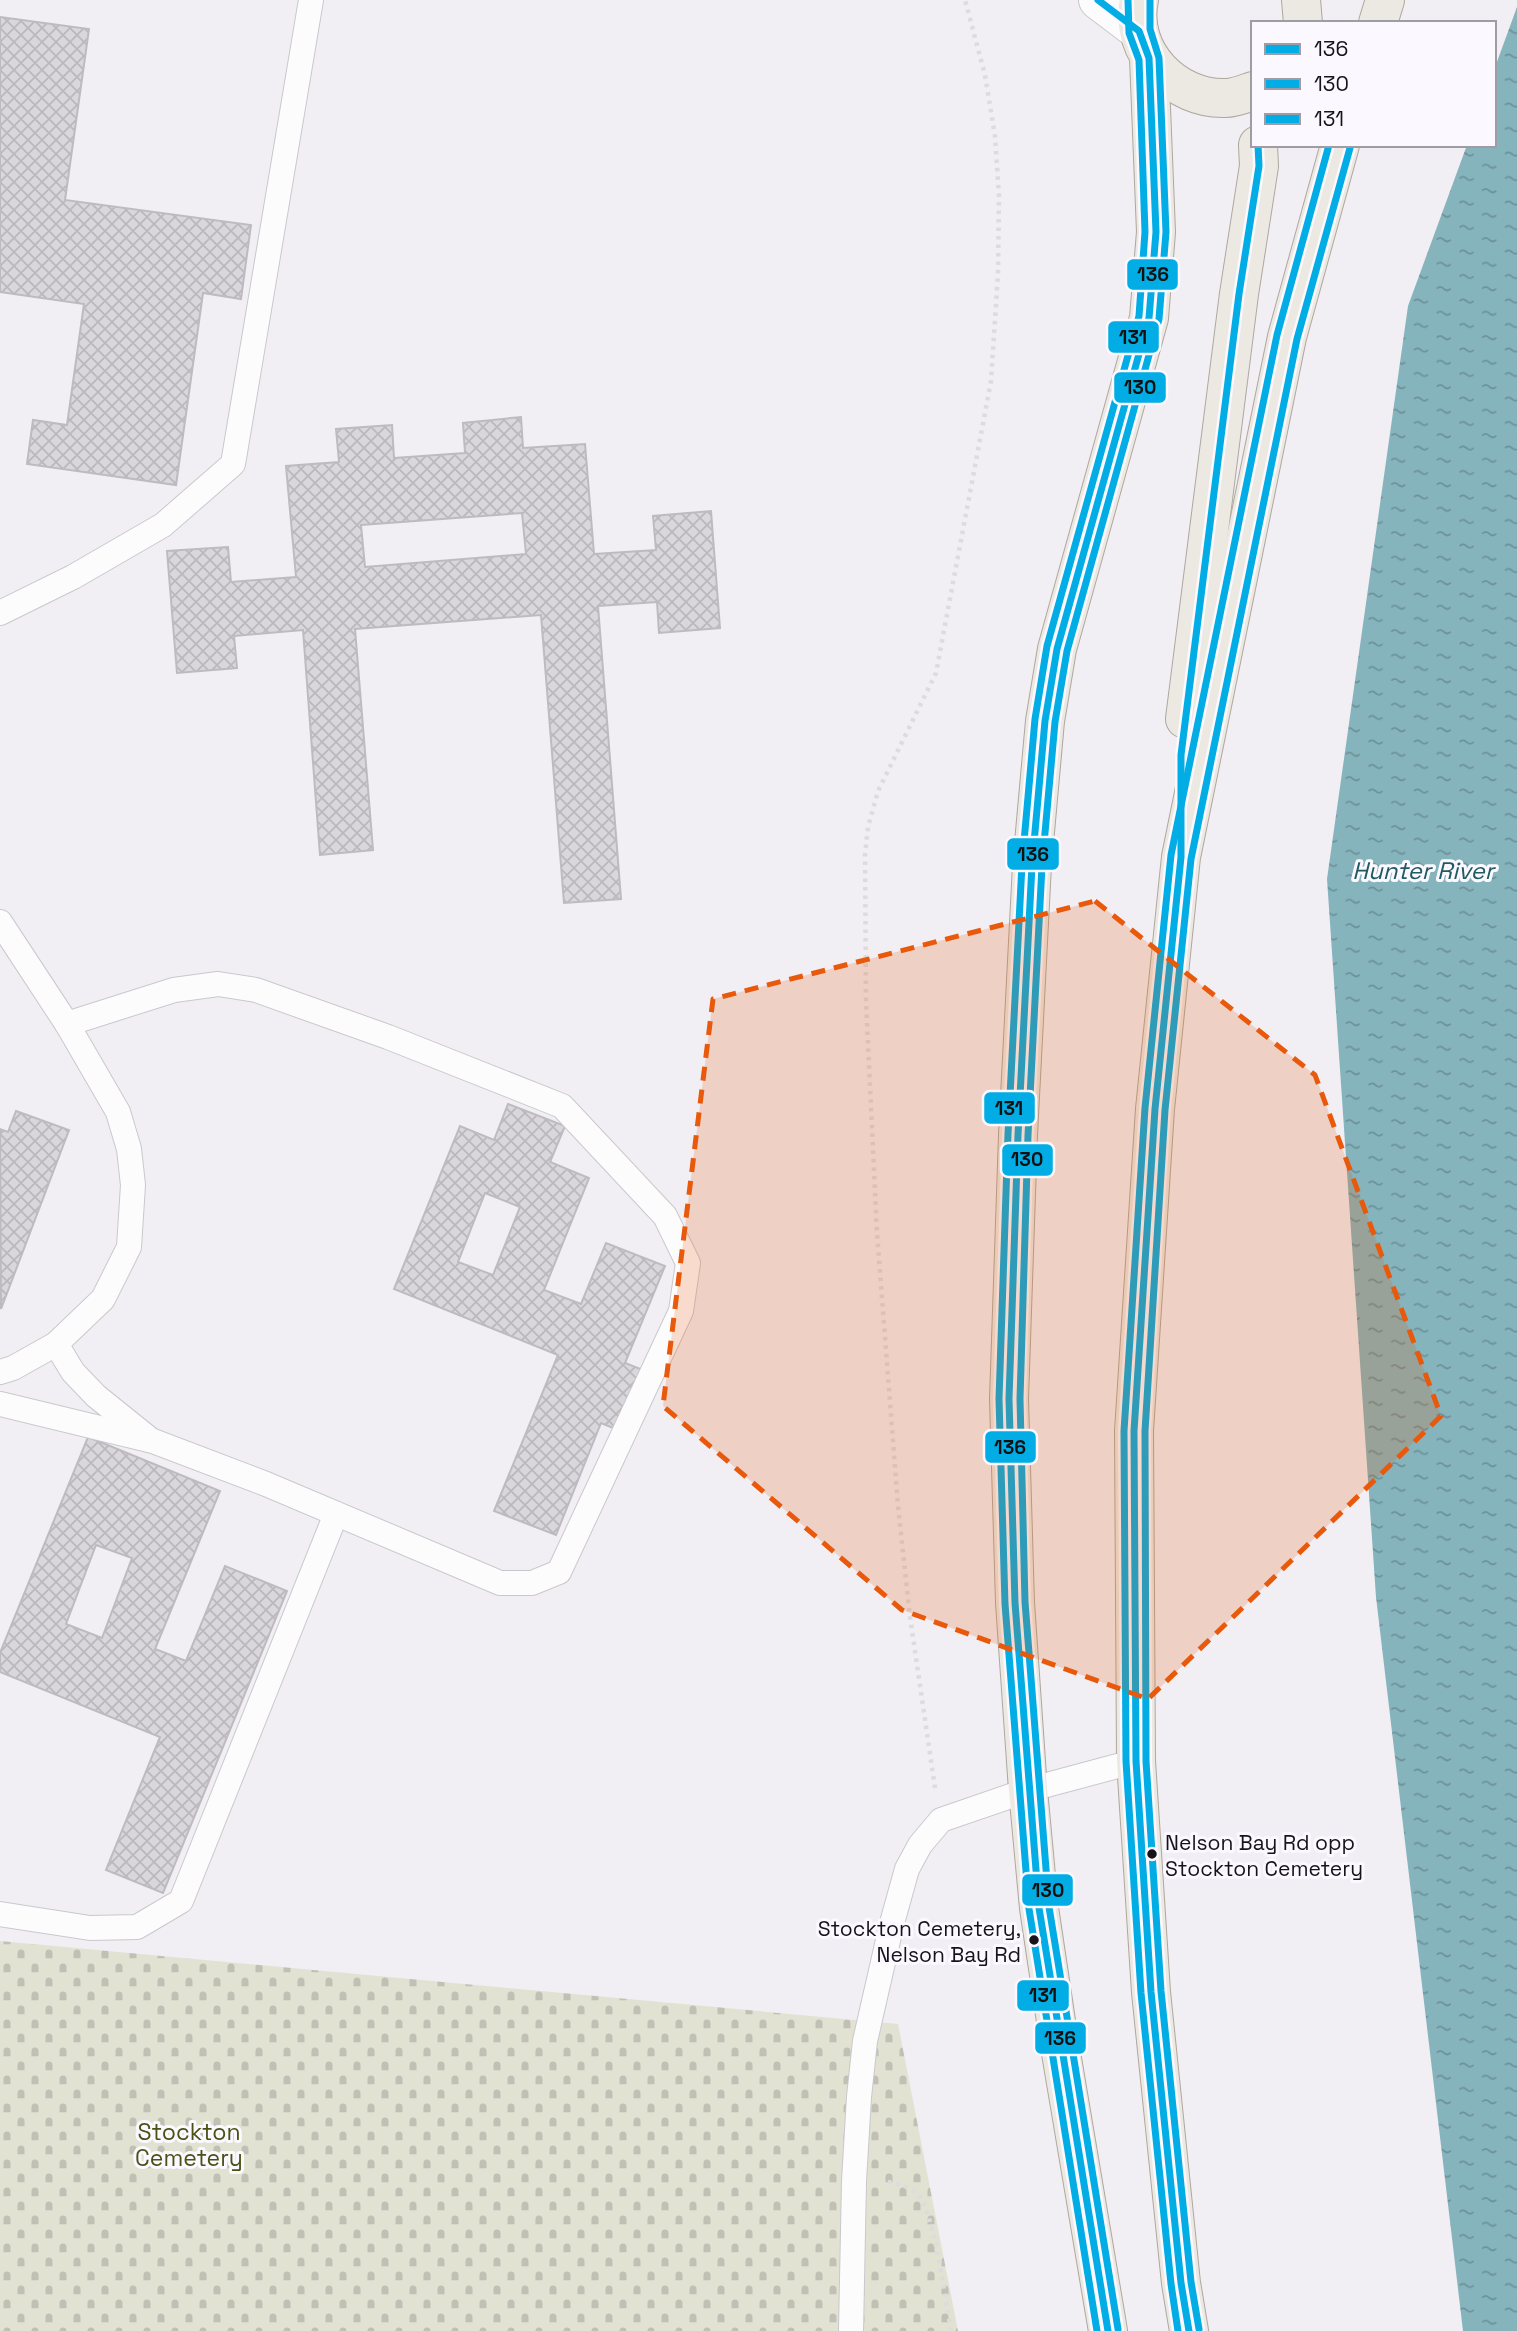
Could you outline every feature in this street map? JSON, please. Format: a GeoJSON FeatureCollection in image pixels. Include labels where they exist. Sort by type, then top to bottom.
{"type":"FeatureCollection","features":[{"type":"Feature","properties":{"kind":"main road"},"geometry":{"type":"LineString","coordinates":[[1098,0],[1142,30],[1170,81],[1196,94],[1227,98],[1251,92]]}},
{"type":"Feature","properties":{"kind":"main road"},"geometry":{"type":"LineString","coordinates":[[1379,21],[1385,0]]}},
{"type":"Feature","properties":{"kind":"main road"},"geometry":{"type":"LineString","coordinates":[[1108,2331],[1047,1961],[1028,1790],[1015,1603],[1009,1399],[1018,1135],[1032,865],[1045,721],[1057,649],[1149,318],[1156,232],[1142,30]]}},
{"type":"Feature","properties":{"kind":"main road"},"geometry":{"type":"LineString","coordinates":[[1181,857],[1181,755],[1259,166],[1258,147]]}},
{"type":"Feature","properties":{"kind":"main road"},"geometry":{"type":"LineString","coordinates":[[1189,2331],[1181,2283],[1151,1992],[1136,1761],[1134,1431],[1154,1109],[1181,857],[1287,337],[1339,147]]}},
{"type":"Feature","properties":{"kind":"lane"},"geometry":{"type":"LineString","coordinates":[[0,613],[73,578],[163,525],[233,464],[311,0]]}},
{"type":"Feature","properties":{"kind":"lane"},"geometry":{"type":"LineString","coordinates":[[0,922],[67,1024],[118,1112],[129,1149],[133,1185],[129,1247],[103,1299],[56,1343],[13,1368],[0,1372]]}},
{"type":"Feature","properties":{"kind":"lane"},"geometry":{"type":"LineString","coordinates":[[0,1404],[153,1441],[500,1583],[532,1583],[559,1572],[681,1311],[688,1263],[665,1216],[562,1106],[388,1037],[256,990],[218,984],[174,990],[67,1024]]}},
{"type":"Feature","properties":{"kind":"lane"},"geometry":{"type":"LineString","coordinates":[[56,1343],[73,1372],[96,1396],[153,1441]]}},
{"type":"Feature","properties":{"kind":"lane"},"geometry":{"type":"LineString","coordinates":[[0,1914],[90,1928],[137,1927],[181,1901],[336,1514]]}},
{"type":"Feature","properties":{"kind":"lane"},"geometry":{"type":"LineString","coordinates":[[851,2331],[854,2181],[865,2041],[892,1923],[907,1870],[920,1844],[941,1819],[1028,1790],[1136,1761]]}},
{"type":"Feature","properties":{"kind":"path"},"geometry":{"type":"LineString","coordinates":[[941,1819],[910,1617],[898,1506],[877,1220],[866,1001],[865,855],[868,827],[878,791],[936,673],[991,381],[998,273],[995,136],[985,75],[965,0]]}},
{"type":"Feature","properties":{"kind":"path"},"geometry":{"type":"LineString","coordinates":[[854,2181],[896,2183],[919,2195],[929,2221],[951,2331]]}},
{"type":"Feature","properties":{"kind":"highlighted area"},"geometry":{"type":"Polygon","coordinates":[[[1095,901],[1315,1075],[1441,1416],[1148,1699],[902,1610],[663,1406],[713,999],[1095,901]]]}},
{"type":"Feature","properties":{"kind":"green space","name":"Stockton Cemetery"},"geometry":{"type":"Polygon","coordinates":[[[0,1941],[898,2024],[958,2331],[0,2331],[0,1941]]]}},
{"type":"Feature","properties":{"kind":"water","name":"Hunter River"},"geometry":{"type":"Polygon","coordinates":[[[1517,7],[1517,2331],[1463,2331],[1376,1597],[1327,879],[1408,306],[1466,147],[1496,147],[1496,65],[1517,7]]]}},
{"type":"Feature","properties":{"kind":"building"},"geometry":{"type":"Polygon","coordinates":[[[0,17],[89,29],[65,200],[251,225],[241,299],[203,293],[176,485],[27,464],[33,420],[67,425],[84,304],[0,292],[0,17]]]}},
{"type":"Feature","properties":{"kind":"building"},"geometry":{"type":"Polygon","coordinates":[[[521,417],[523,448],[585,444],[594,554],[656,550],[653,516],[711,511],[720,628],[659,633],[657,602],[598,606],[621,899],[564,903],[541,615],[355,629],[373,850],[320,855],[303,630],[234,636],[237,668],[177,673],[167,551],[228,547],[231,582],[296,577],[286,466],[339,462],[336,429],[392,425],[394,458],[465,453],[463,423],[521,417]],[[522,513],[361,525],[365,567],[526,554],[522,513]]]}},
{"type":"Feature","properties":{"kind":"building"},"geometry":{"type":"Polygon","coordinates":[[[508,1104],[565,1126],[550,1162],[589,1178],[544,1290],[581,1304],[606,1243],[665,1266],[625,1363],[643,1370],[618,1430],[601,1423],[556,1535],[494,1511],[558,1355],[394,1289],[460,1126],[494,1140],[508,1104]],[[485,1193],[458,1262],[493,1275],[520,1207],[485,1193]]]}},
{"type":"Feature","properties":{"kind":"building"},"geometry":{"type":"Polygon","coordinates":[[[16,1111],[69,1130],[1,1309],[0,1129],[8,1132],[16,1111]]]}},
{"type":"Feature","properties":{"kind":"building"},"geometry":{"type":"Polygon","coordinates":[[[88,1437],[220,1491],[155,1649],[186,1661],[225,1566],[287,1591],[163,1893],[106,1870],[160,1737],[0,1672],[0,1653],[88,1437]],[[96,1545],[66,1624],[102,1638],[132,1558],[96,1545]]]}},
{"type":"Feature","properties":{"kind":"transit line","name":"136"},"geometry":{"type":"LineString","coordinates":[[1098,0],[1139,31],[1149,58],[1156,232],[1149,318],[1057,649],[1045,721],[1032,865],[1018,1135],[1009,1399],[1015,1603],[1039,1908],[1108,2331]]}},
{"type":"Feature","properties":{"kind":"transit line","name":"131"},"geometry":{"type":"LineString","coordinates":[[1097,2331],[1029,1909],[1005,1604],[999,1399],[1008,1134],[1022,864],[1035,719],[1047,646],[1139,316],[1145,232],[1139,60],[1129,33],[1128,0]]}},
{"type":"Feature","properties":{"kind":"transit line","name":"130"},"geometry":{"type":"LineString","coordinates":[[1118,2329],[1049,1907],[1025,1602],[1020,1399],[1028,1135],[1042,866],[1055,722],[1067,651],[1159,319],[1166,232],[1159,58],[1150,29],[1150,0]]}},
{"type":"Feature","properties":{"kind":"transit line","name":"136"},"geometry":{"type":"LineString","coordinates":[[1189,2331],[1181,2283],[1151,1992],[1136,1761],[1134,1431],[1155,1109],[1181,857],[1181,755],[1239,294],[1259,166],[1258,147]]}},
{"type":"Feature","properties":{"kind":"transit line","name":"131"},"geometry":{"type":"LineString","coordinates":[[1178,2331],[1141,1993],[1126,1761],[1124,1431],[1145,1108],[1171,855],[1277,335],[1328,147]]}},
{"type":"Feature","properties":{"kind":"transit line","name":"130"},"geometry":{"type":"LineString","coordinates":[[1199,2329],[1191,2282],[1161,1991],[1146,1761],[1145,1431],[1165,1110],[1191,859],[1297,339],[1350,148]]}},
{"type":"Feature","properties":{"kind":"place","name":"Nelson Bay Rd opp Stockton Cemetery"},"geometry":{"type":"Point","coordinates":[1152,1854]}},
{"type":"Feature","properties":{"kind":"place","name":"Stockton Cemetery, Nelson Bay Rd"},"geometry":{"type":"Point","coordinates":[1034,1940]}}]}
